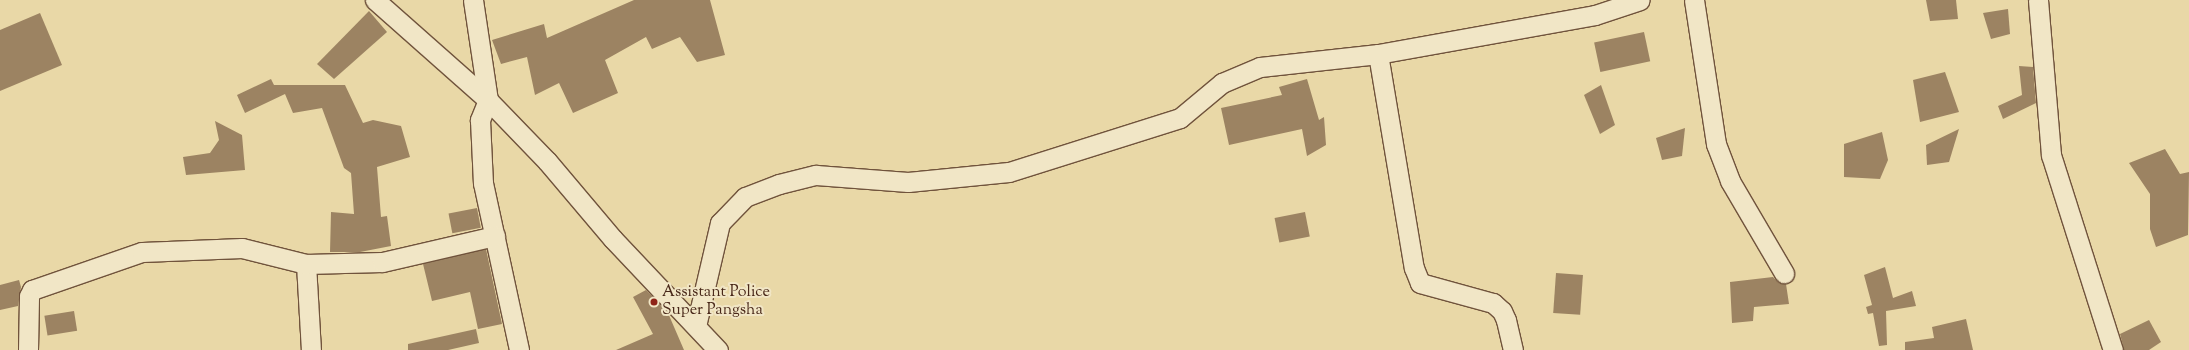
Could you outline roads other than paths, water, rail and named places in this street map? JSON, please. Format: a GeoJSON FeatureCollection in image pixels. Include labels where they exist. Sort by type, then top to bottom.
{"type":"FeatureCollection","features":[{"type":"Feature","properties":{"kind":"street"},"geometry":{"type":"LineString","coordinates":[[375,0],[488,100],[547,161],[613,239],[718,350]]}},
{"type":"Feature","properties":{"kind":"street"},"geometry":{"type":"LineString","coordinates":[[473,0],[488,100],[480,120],[479,143],[483,183],[519,350]]}},
{"type":"Feature","properties":{"kind":"street"},"geometry":{"type":"LineString","coordinates":[[696,326],[720,223],[745,197],[816,175],[908,182],[1009,172],[1180,118],[1222,83],[1260,67],[1378,54],[1595,15],[1640,0]]}},
{"type":"Feature","properties":{"kind":"street"},"geometry":{"type":"LineString","coordinates":[[1694,0],[1716,144],[1730,181],[1784,273]]}},
{"type":"Feature","properties":{"kind":"street"},"geometry":{"type":"LineString","coordinates":[[2038,0],[2051,155],[2113,350]]}},
{"type":"Feature","properties":{"kind":"street"},"geometry":{"type":"LineString","coordinates":[[1378,54],[1414,268],[1420,283],[1493,302],[1502,311],[1506,320],[1513,350]]}},
{"type":"Feature","properties":{"kind":"street"},"geometry":{"type":"LineString","coordinates":[[28,350],[29,296],[32,290],[142,252],[242,248],[306,264],[382,262],[495,236]]}},
{"type":"Feature","properties":{"kind":"street"},"geometry":{"type":"LineString","coordinates":[[306,264],[311,350]]}},
{"type":"Feature","properties":{"kind":"place","name":"Assistant Police Super Pangsha"},"geometry":{"type":"Point","coordinates":[654,302]}}]}
